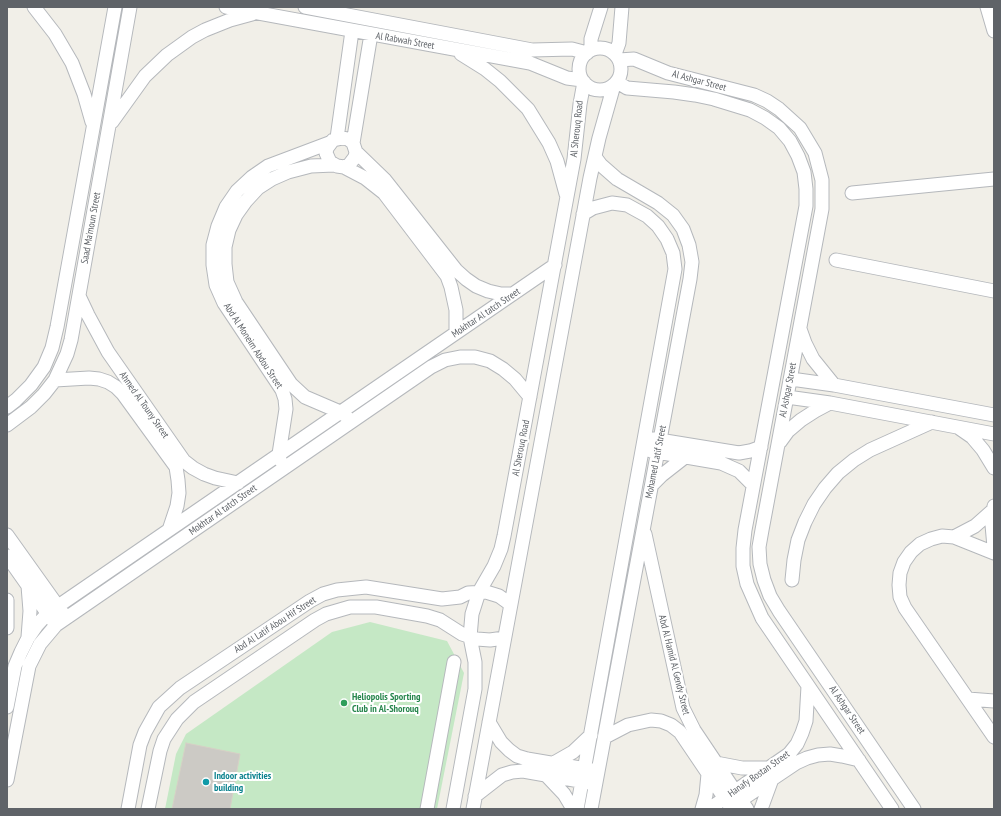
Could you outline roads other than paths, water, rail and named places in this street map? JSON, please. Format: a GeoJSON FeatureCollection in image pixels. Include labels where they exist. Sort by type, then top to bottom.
{"type":"FeatureCollection","features":[{"type":"Feature","properties":{"kind":"street"},"geometry":{"type":"LineString","coordinates":[[34,7],[55,34],[72,63],[84,94],[93,127]]}},
{"type":"Feature","properties":{"kind":"street","name":"Saad Ma'moun Street"},"geometry":{"type":"LineString","coordinates":[[7,407],[31,385],[44,367],[52,348],[58,327],[115,7]]}},
{"type":"Feature","properties":{"kind":"street","name":"Saad Ma'moun Street"},"geometry":{"type":"LineString","coordinates":[[7,425],[31,407],[44,394],[55,380],[67,354],[79,296],[130,7]]}},
{"type":"Feature","properties":{"kind":"street","name":"Al Rabwah Street"},"geometry":{"type":"LineString","coordinates":[[226,7],[451,49],[531,57],[572,49],[589,52]]}},
{"type":"Feature","properties":{"kind":"street"},"geometry":{"type":"LineString","coordinates":[[298,21],[301,7]]}},
{"type":"Feature","properties":{"kind":"street","name":"Al Rabwah Street"},"geometry":{"type":"LineString","coordinates":[[305,7],[531,57],[567,78],[583,81]]}},
{"type":"Feature","properties":{"kind":"street"},"geometry":{"type":"LineString","coordinates":[[601,7],[591,39],[589,52],[581,62],[580,74],[583,81],[588,86],[598,90],[604,90],[615,84],[621,72],[617,57],[622,7]]}},
{"type":"Feature","properties":{"kind":"street"},"geometry":{"type":"LineString","coordinates":[[987,7],[994,31]]}},
{"type":"Feature","properties":{"kind":"street"},"geometry":{"type":"LineString","coordinates":[[108,127],[145,76],[167,55],[192,37],[211,27],[257,13]]}},
{"type":"Feature","properties":{"kind":"street"},"geometry":{"type":"LineString","coordinates":[[352,31],[333,141],[326,153],[330,162],[365,178],[384,193],[447,276],[454,298],[457,316],[456,333]]}},
{"type":"Feature","properties":{"kind":"street"},"geometry":{"type":"LineString","coordinates":[[339,166],[353,161],[371,34]]}},
{"type":"Feature","properties":{"kind":"street"},"geometry":{"type":"LineString","coordinates":[[589,52],[604,48],[617,57]]}},
{"type":"Feature","properties":{"kind":"street"},"geometry":{"type":"LineString","coordinates":[[451,49],[474,61],[500,81],[528,109],[542,131],[557,161],[567,198]]}},
{"type":"Feature","properties":{"kind":"street","name":"Al Ashgar Street"},"geometry":{"type":"LineString","coordinates":[[617,57],[634,59],[668,73],[754,95],[779,109],[800,128],[815,153],[819,166],[823,194],[822,209],[759,547],[760,564],[770,596],[914,809]]}},
{"type":"Feature","properties":{"kind":"street","name":"Al Sherouq Road"},"geometry":{"type":"LineString","coordinates":[[453,809],[475,688],[475,662],[470,637],[472,614],[479,592],[494,566],[501,549],[504,536],[575,154],[583,81]]}},
{"type":"Feature","properties":{"kind":"street","name":"Al Ashgar Street"},"geometry":{"type":"LineString","coordinates":[[615,84],[627,88],[674,92],[714,99],[750,110],[779,128],[790,141],[798,156],[804,172],[806,206],[753,485],[743,548],[743,566],[753,601],[762,618],[892,809]]}},
{"type":"Feature","properties":{"kind":"street","name":"Al Sherouq Road"},"geometry":{"type":"LineString","coordinates":[[473,809],[583,214],[595,157],[615,84]]}},
{"type":"Feature","properties":{"kind":"street"},"geometry":{"type":"LineString","coordinates":[[333,141],[343,138],[348,139],[354,148],[385,180],[456,270],[466,279],[476,286],[488,291],[501,294],[513,294]]}},
{"type":"Feature","properties":{"kind":"street","name":"Abd Al Moneim Abdou Street"},"geometry":{"type":"LineString","coordinates":[[279,454],[286,409],[285,399],[282,390],[224,303],[215,278],[213,265],[214,245],[218,226],[226,207],[237,191],[252,177],[268,166],[315,150],[333,141]]}},
{"type":"Feature","properties":{"kind":"street","name":"Mohamed Latif Street"},"geometry":{"type":"LineString","coordinates":[[591,809],[692,262],[689,245],[683,229],[674,215],[658,203],[617,179],[601,165],[595,157]]}},
{"type":"Feature","properties":{"kind":"street","name":"Abd Al Moneim Abdou Street"},"geometry":{"type":"LineString","coordinates":[[339,166],[311,166],[288,172],[272,179],[258,188],[246,201],[229,230],[225,247],[225,264],[227,282],[236,302],[291,384],[305,396],[340,412],[345,416],[349,423]]}},
{"type":"Feature","properties":{"kind":"street"},"geometry":{"type":"LineString","coordinates":[[852,193],[994,179]]}},
{"type":"Feature","properties":{"kind":"street","name":"Mohamed Latif Street"},"geometry":{"type":"LineString","coordinates":[[577,809],[675,269],[673,253],[667,239],[658,226],[647,216],[633,208],[619,204],[605,204],[593,208],[583,214]]}},
{"type":"Feature","properties":{"kind":"street"},"geometry":{"type":"LineString","coordinates":[[836,260],[994,290]]}},
{"type":"Feature","properties":{"kind":"street","name":"Mokhtar Al tatch Street"},"geometry":{"type":"LineString","coordinates":[[7,707],[11,665],[37,625],[52,610],[555,265]]}},
{"type":"Feature","properties":{"kind":"street"},"geometry":{"type":"LineString","coordinates":[[791,282],[808,286]]}},
{"type":"Feature","properties":{"kind":"street","name":"Ahmed Al Touny Street"},"geometry":{"type":"LineString","coordinates":[[79,296],[91,321],[136,402],[176,467],[179,493],[174,519],[168,531]]}},
{"type":"Feature","properties":{"kind":"street"},"geometry":{"type":"LineString","coordinates":[[800,329],[813,358],[834,385]]}},
{"type":"Feature","properties":{"kind":"street","name":"Mokhtar Al tatch Street"},"geometry":{"type":"LineString","coordinates":[[7,780],[29,666],[40,644],[61,622],[422,373],[445,360],[460,357],[475,357],[490,361],[503,369],[530,397]]}},
{"type":"Feature","properties":{"kind":"street"},"geometry":{"type":"LineString","coordinates":[[415,361],[422,373]]}},
{"type":"Feature","properties":{"kind":"street","name":"Ahmed Al Touny Street"},"geometry":{"type":"LineString","coordinates":[[55,380],[89,378],[108,382],[136,402],[184,461],[193,468],[209,476],[226,481],[238,482]]}},
{"type":"Feature","properties":{"kind":"street"},"geometry":{"type":"LineString","coordinates":[[791,379],[834,385],[994,415]]}},
{"type":"Feature","properties":{"kind":"street"},"geometry":{"type":"LineString","coordinates":[[787,397],[830,403],[994,434]]}},
{"type":"Feature","properties":{"kind":"street"},"geometry":{"type":"LineString","coordinates":[[778,446],[788,431],[801,420],[830,403]]}},
{"type":"Feature","properties":{"kind":"street"},"geometry":{"type":"LineString","coordinates":[[792,580],[798,540],[804,522],[825,488],[838,473],[870,450],[932,422]]}},
{"type":"Feature","properties":{"kind":"street"},"geometry":{"type":"LineString","coordinates":[[958,427],[972,437],[983,450],[994,468]]}},
{"type":"Feature","properties":{"kind":"street"},"geometry":{"type":"LineString","coordinates":[[644,444],[739,453],[761,447]]}},
{"type":"Feature","properties":{"kind":"street"},"geometry":{"type":"LineString","coordinates":[[659,446],[685,457],[730,466],[739,471],[753,485]]}},
{"type":"Feature","properties":{"kind":"street"},"geometry":{"type":"LineString","coordinates":[[279,454],[280,459],[286,466]]}},
{"type":"Feature","properties":{"kind":"street"},"geometry":{"type":"LineString","coordinates":[[652,485],[685,457]]}},
{"type":"Feature","properties":{"kind":"street"},"geometry":{"type":"LineString","coordinates":[[207,504],[215,516]]}},
{"type":"Feature","properties":{"kind":"street"},"geometry":{"type":"LineString","coordinates":[[954,537],[975,526],[994,507]]}},
{"type":"Feature","properties":{"kind":"street"},"geometry":{"type":"LineString","coordinates":[[994,507],[992,525],[994,547]]}},
{"type":"Feature","properties":{"kind":"street","name":"Abd Al Hamid Al Gendy Street"},"geometry":{"type":"LineString","coordinates":[[644,528],[683,708],[694,730],[716,763],[734,803]]}},
{"type":"Feature","properties":{"kind":"street"},"geometry":{"type":"LineString","coordinates":[[7,535],[52,610],[61,622]]}},
{"type":"Feature","properties":{"kind":"street"},"geometry":{"type":"LineString","coordinates":[[994,553],[954,537],[942,536],[931,538],[915,548],[904,562],[900,573],[899,585],[900,597],[905,608],[994,736]]}},
{"type":"Feature","properties":{"kind":"street"},"geometry":{"type":"LineString","coordinates":[[7,556],[27,585],[52,610]]}},
{"type":"Feature","properties":{"kind":"street"},"geometry":{"type":"LineString","coordinates":[[27,585],[30,611],[28,638]]}},
{"type":"Feature","properties":{"kind":"street","name":"Abd Al Latif Abou Hif Street"},"geometry":{"type":"LineString","coordinates":[[128,809],[140,745],[151,719],[159,708],[180,688],[310,601],[323,594],[351,588],[366,587],[442,599],[451,599],[468,593],[479,592],[499,596],[510,604]]}},
{"type":"Feature","properties":{"kind":"street"},"geometry":{"type":"LineString","coordinates":[[7,600],[7,628]]}},
{"type":"Feature","properties":{"kind":"street","name":"Abd Al Latif Abou Hif Street"},"geometry":{"type":"LineString","coordinates":[[148,809],[160,750],[164,739],[176,718],[194,702],[315,620],[332,612],[350,607],[376,607],[427,616],[440,620],[470,637],[477,639],[490,640],[504,638]]}},
{"type":"Feature","properties":{"kind":"street"},"geometry":{"type":"LineString","coordinates":[[776,640],[792,629]]}},
{"type":"Feature","properties":{"kind":"street"},"geometry":{"type":"LineString","coordinates":[[427,809],[454,662]]}},
{"type":"Feature","properties":{"kind":"street","name":"Hanafy Bostan Street"},"geometry":{"type":"LineString","coordinates":[[709,809],[734,803],[770,773],[789,754],[797,744],[806,721],[808,686]]}},
{"type":"Feature","properties":{"kind":"street"},"geometry":{"type":"LineString","coordinates":[[968,699],[994,701]]}},
{"type":"Feature","properties":{"kind":"street","name":"Abd Al Hamid Al Gendy Street"},"geometry":{"type":"LineString","coordinates":[[604,736],[628,725],[651,720],[662,721],[672,725],[680,732],[708,774],[734,803]]}},
{"type":"Feature","properties":{"kind":"street"},"geometry":{"type":"LineString","coordinates":[[488,722],[501,742],[517,756],[549,769],[597,777]]}},
{"type":"Feature","properties":{"kind":"street"},"geometry":{"type":"LineString","coordinates":[[475,796],[498,778],[512,772],[549,769],[574,752],[591,735]]}},
{"type":"Feature","properties":{"kind":"street","name":"Hanafy Bostan Street"},"geometry":{"type":"LineString","coordinates":[[770,773],[818,755],[830,754],[858,760]]}},
{"type":"Feature","properties":{"kind":"street"},"geometry":{"type":"LineString","coordinates":[[716,763],[770,773],[761,809]]}},
{"type":"Feature","properties":{"kind":"street"},"geometry":{"type":"LineString","coordinates":[[549,769],[573,809]]}},
{"type":"Feature","properties":{"kind":"street"},"geometry":{"type":"LineString","coordinates":[[702,809],[706,795],[708,774]]}},
{"type":"Feature","properties":{"kind":"place","name":"Heliopolis Sporting Club in Al-Shorouq"},"geometry":{"type":"Point","coordinates":[344,703]}},
{"type":"Feature","properties":{"kind":"place","name":"Indoor activities building"},"geometry":{"type":"Point","coordinates":[206,782]}}]}
